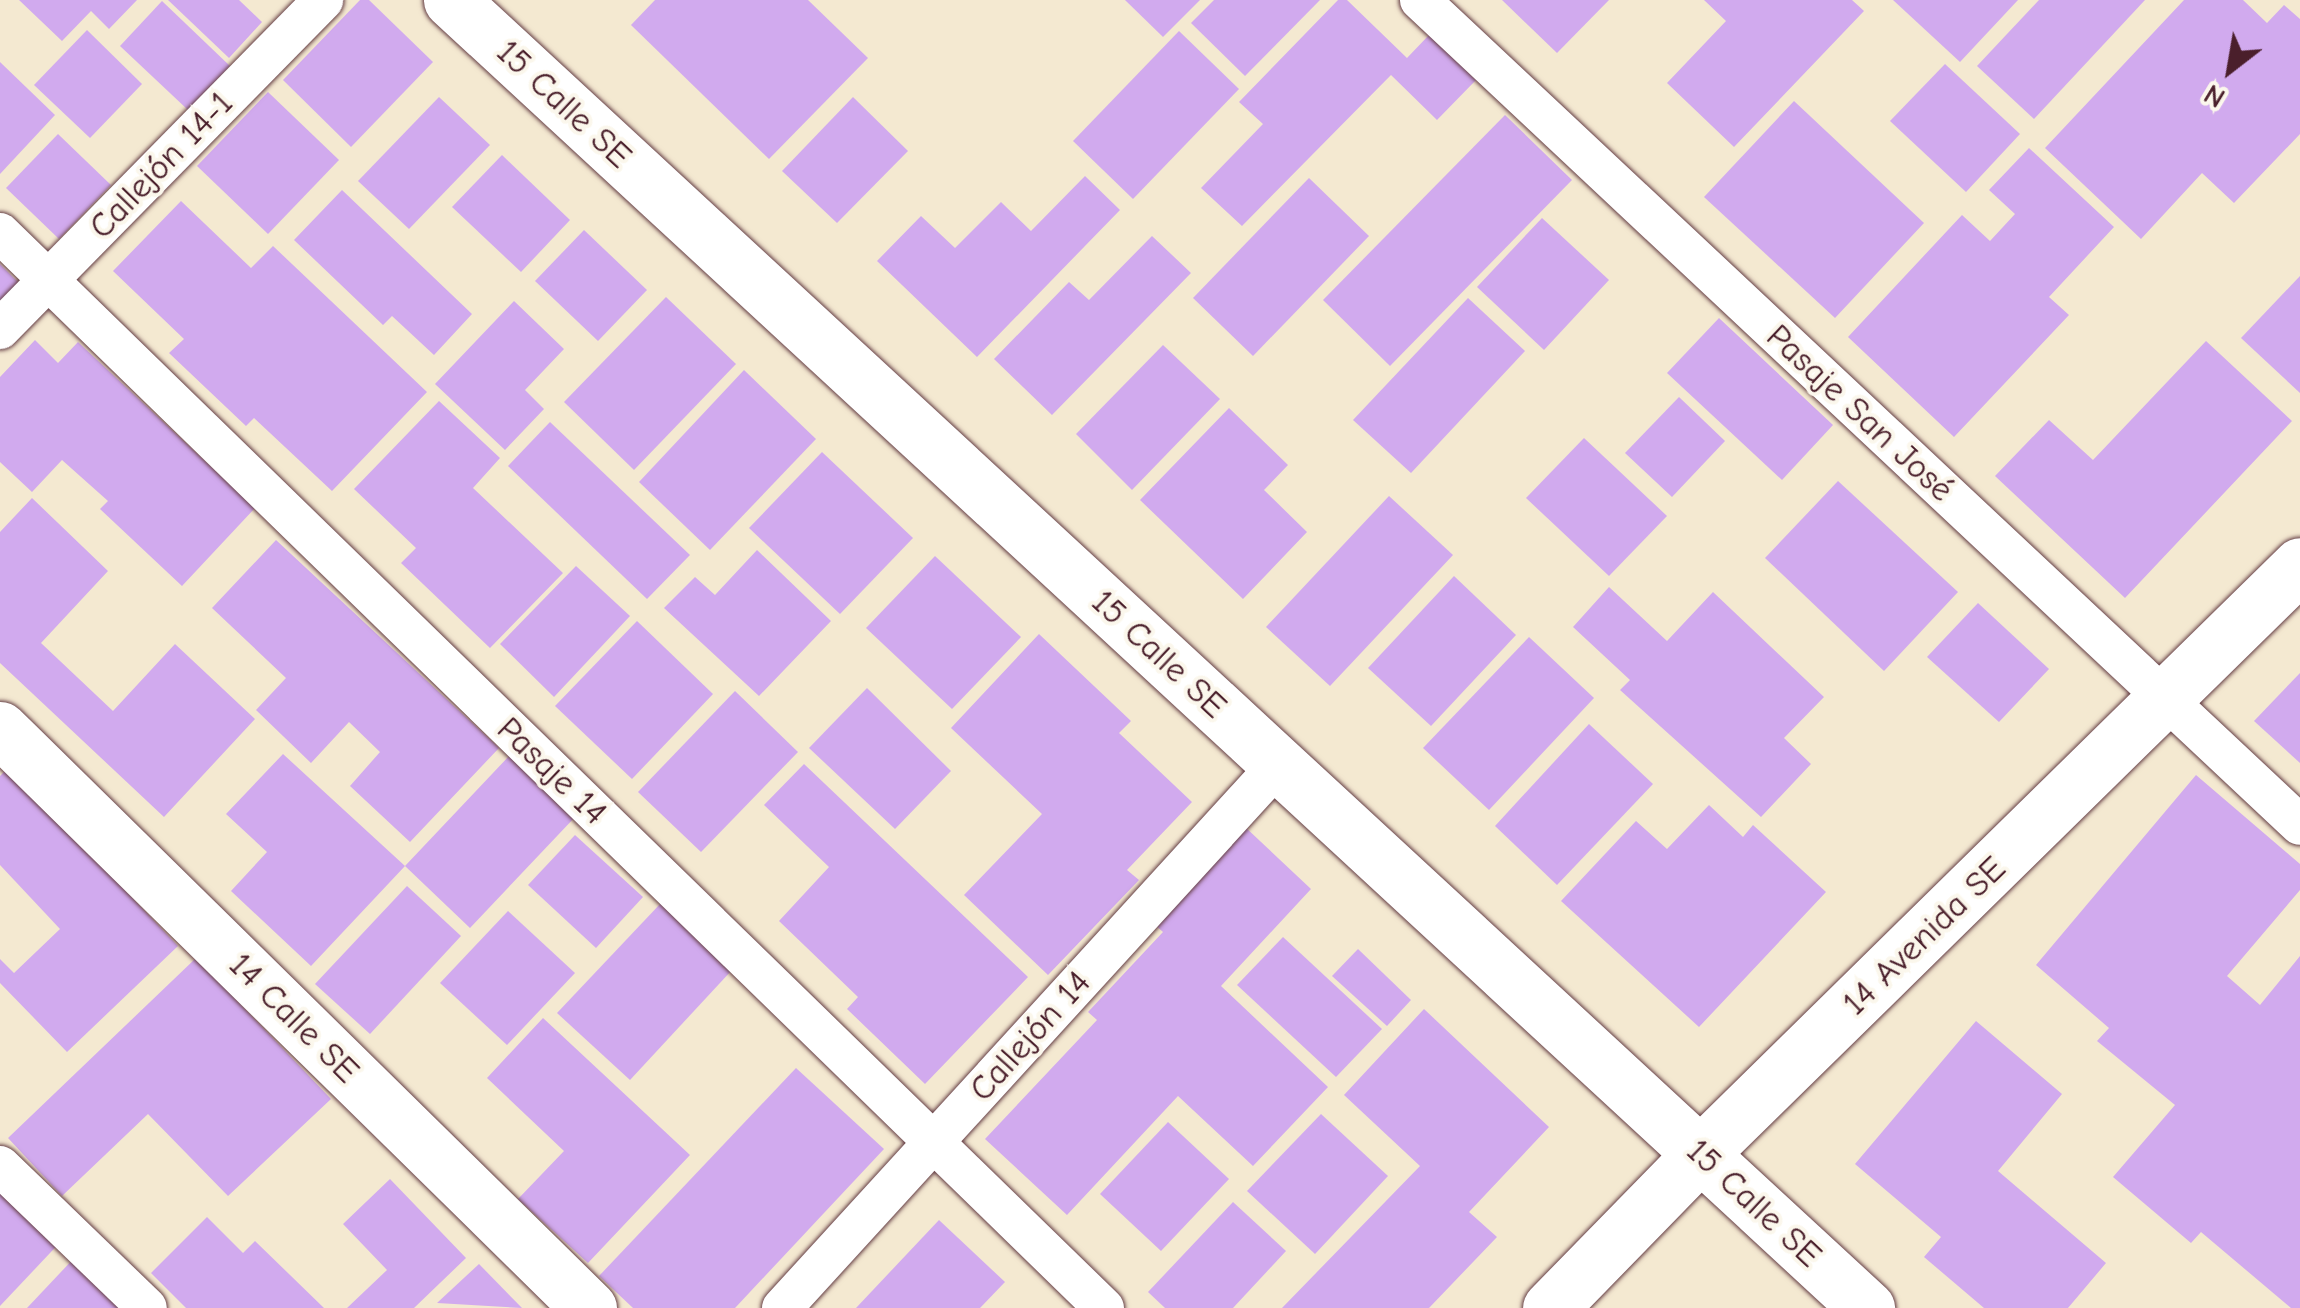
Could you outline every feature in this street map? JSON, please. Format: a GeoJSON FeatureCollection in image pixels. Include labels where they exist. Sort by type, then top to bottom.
{"type":"FeatureCollection","features":[{"type":"Feature","properties":{"kind":"street","name":"15 Calle SE"},"geometry":{"type":"LineString","coordinates":[[451,0],[1866,1308]]}},
{"type":"Feature","properties":{"kind":"street","name":"14 Avenida SE"},"geometry":{"type":"LineString","coordinates":[[1550,1308],[1701,1153],[2300,565]]}},
{"type":"Feature","properties":{"kind":"street","name":"14 Calle SE"},"geometry":{"type":"LineString","coordinates":[[0,729],[589,1308]]}},
{"type":"Feature","properties":{"kind":"lane","name":"Callejón 14-1"},"geometry":{"type":"LineString","coordinates":[[0,329],[322,0]]}},
{"type":"Feature","properties":{"kind":"lane","name":"Pasaje San José"},"geometry":{"type":"LineString","coordinates":[[1420,0],[2300,825]]}},
{"type":"Feature","properties":{"kind":"lane","name":"Pasaje 14"},"geometry":{"type":"LineString","coordinates":[[0,233],[1104,1308]]}},
{"type":"Feature","properties":{"kind":"lane","name":"Callejón 14"},"geometry":{"type":"LineString","coordinates":[[782,1308],[1279,764]]}},
{"type":"Feature","properties":{"kind":"lane"},"geometry":{"type":"LineString","coordinates":[[0,1166],[147,1308]]}},
{"type":"Feature","properties":{"kind":"building"},"geometry":{"type":"Polygon","coordinates":[[[19,0],[137,0],[109,29],[91,11],[62,41],[19,0]]]}},
{"type":"Feature","properties":{"kind":"building"},"geometry":{"type":"Polygon","coordinates":[[[168,0],[239,0],[262,22],[229,58],[168,0]]]}},
{"type":"Feature","properties":{"kind":"building"},"geometry":{"type":"Polygon","coordinates":[[[360,0],[369,0],[433,62],[351,147],[283,80],[360,0]]]}},
{"type":"Feature","properties":{"kind":"building"},"geometry":{"type":"Polygon","coordinates":[[[655,0],[808,0],[868,58],[769,159],[631,25],[655,0]]]}},
{"type":"Feature","properties":{"kind":"building"},"geometry":{"type":"Polygon","coordinates":[[[1125,0],[1200,0],[1163,37],[1125,0]]]}},
{"type":"Feature","properties":{"kind":"building"},"geometry":{"type":"Polygon","coordinates":[[[1214,0],[1320,0],[1245,76],[1191,23],[1214,0]]]}},
{"type":"Feature","properties":{"kind":"building"},"geometry":{"type":"Polygon","coordinates":[[[1338,0],[1347,0],[1407,58],[1429,35],[1476,80],[1437,120],[1391,75],[1242,226],[1201,188],[1263,124],[1239,102],[1338,0]]]}},
{"type":"Feature","properties":{"kind":"building"},"geometry":{"type":"Polygon","coordinates":[[[1502,0],[1609,0],[1557,53],[1502,0]]]}},
{"type":"Feature","properties":{"kind":"building"},"geometry":{"type":"Polygon","coordinates":[[[1704,0],[1852,0],[1864,11],[1734,147],[1667,83],[1726,21],[1704,0]]]}},
{"type":"Feature","properties":{"kind":"building"},"geometry":{"type":"Polygon","coordinates":[[[1893,0],[2018,0],[1960,62],[1893,0]]]}},
{"type":"Feature","properties":{"kind":"building"},"geometry":{"type":"Polygon","coordinates":[[[2039,0],[2145,0],[2034,119],[1977,66],[2039,0]]]}},
{"type":"Feature","properties":{"kind":"building"},"geometry":{"type":"Polygon","coordinates":[[[2184,0],[2243,0],[2267,23],[2284,5],[2300,19],[2300,134],[2234,203],[2202,173],[2141,239],[2045,148],[2184,0]]]}},
{"type":"Feature","properties":{"kind":"building"},"geometry":{"type":"Polygon","coordinates":[[[162,1],[230,66],[188,110],[120,46],[162,1]]]}},
{"type":"Feature","properties":{"kind":"building"},"geometry":{"type":"Polygon","coordinates":[[[87,30],[142,84],[90,138],[34,85],[87,30]]]}},
{"type":"Feature","properties":{"kind":"building"},"geometry":{"type":"Polygon","coordinates":[[[1179,31],[1239,89],[1133,199],[1073,141],[1179,31]]]}},
{"type":"Feature","properties":{"kind":"building"},"geometry":{"type":"Polygon","coordinates":[[[0,62],[55,115],[0,174],[0,62]]]}},
{"type":"Feature","properties":{"kind":"building"},"geometry":{"type":"Polygon","coordinates":[[[1945,64],[2020,134],[1966,192],[1890,121],[1945,64]]]}},
{"type":"Feature","properties":{"kind":"building"},"geometry":{"type":"Polygon","coordinates":[[[268,92],[339,160],[268,234],[197,166],[268,92]]]}},
{"type":"Feature","properties":{"kind":"building"},"geometry":{"type":"Polygon","coordinates":[[[439,97],[490,145],[409,229],[358,181],[439,97]]]}},
{"type":"Feature","properties":{"kind":"building"},"geometry":{"type":"Polygon","coordinates":[[[853,97],[908,151],[837,223],[782,171],[853,97]]]}},
{"type":"Feature","properties":{"kind":"building"},"geometry":{"type":"Polygon","coordinates":[[[1794,101],[1924,223],[1835,318],[1704,197],[1794,101]]]}},
{"type":"Feature","properties":{"kind":"building"},"geometry":{"type":"Polygon","coordinates":[[[1505,115],[1572,180],[1390,366],[1323,300],[1505,115]]]}},
{"type":"Feature","properties":{"kind":"building"},"geometry":{"type":"Polygon","coordinates":[[[58,134],[111,185],[59,239],[6,188],[58,134]]]}},
{"type":"Feature","properties":{"kind":"building"},"geometry":{"type":"Polygon","coordinates":[[[2029,148],[2114,227],[2049,297],[2069,315],[1954,437],[1848,337],[1962,215],[1990,241],[2015,214],[1989,190],[2029,148]]]}},
{"type":"Feature","properties":{"kind":"building"},"geometry":{"type":"Polygon","coordinates":[[[502,155],[570,220],[521,272],[452,207],[502,155]]]}},
{"type":"Feature","properties":{"kind":"building"},"geometry":{"type":"Polygon","coordinates":[[[1085,176],[1120,210],[977,357],[877,261],[921,216],[955,248],[1001,202],[1031,231],[1085,176]]]}},
{"type":"Feature","properties":{"kind":"building"},"geometry":{"type":"Polygon","coordinates":[[[1309,178],[1369,236],[1253,356],[1193,298],[1309,178]]]}},
{"type":"Feature","properties":{"kind":"building"},"geometry":{"type":"Polygon","coordinates":[[[342,190],[472,314],[434,355],[392,316],[383,325],[294,240],[342,190]]]}},
{"type":"Feature","properties":{"kind":"building"},"geometry":{"type":"Polygon","coordinates":[[[181,201],[251,268],[273,246],[427,392],[332,491],[254,418],[246,426],[169,353],[184,339],[113,271],[181,201]]]}},
{"type":"Feature","properties":{"kind":"building"},"geometry":{"type":"Polygon","coordinates":[[[1542,218],[1609,280],[1544,350],[1477,287],[1542,218]]]}},
{"type":"Feature","properties":{"kind":"building"},"geometry":{"type":"Polygon","coordinates":[[[584,230],[647,290],[598,341],[535,281],[584,230]]]}},
{"type":"Feature","properties":{"kind":"building"},"geometry":{"type":"Polygon","coordinates":[[[1152,236],[1191,273],[1052,415],[994,359],[1069,282],[1089,300],[1152,236]]]}},
{"type":"Feature","properties":{"kind":"building"},"geometry":{"type":"Polygon","coordinates":[[[0,264],[19,283],[0,302],[0,264]]]}},
{"type":"Feature","properties":{"kind":"building"},"geometry":{"type":"Polygon","coordinates":[[[2300,276],[2300,393],[2241,338],[2300,276]]]}},
{"type":"Feature","properties":{"kind":"building"},"geometry":{"type":"Polygon","coordinates":[[[666,297],[736,364],[634,470],[564,402],[666,297]]]}},
{"type":"Feature","properties":{"kind":"building"},"geometry":{"type":"Polygon","coordinates":[[[1468,298],[1525,351],[1411,473],[1353,420],[1468,298]]]}},
{"type":"Feature","properties":{"kind":"building"},"geometry":{"type":"Polygon","coordinates":[[[514,301],[564,349],[525,390],[544,409],[505,450],[435,384],[514,301]]]}},
{"type":"Feature","properties":{"kind":"building"},"geometry":{"type":"Polygon","coordinates":[[[1719,318],[1833,425],[1782,480],[1667,373],[1719,318]]]}},
{"type":"Feature","properties":{"kind":"building"},"geometry":{"type":"Polygon","coordinates":[[[35,340],[58,363],[78,342],[255,508],[182,586],[100,509],[108,501],[62,460],[32,492],[0,462],[0,377],[35,340]]]}},
{"type":"Feature","properties":{"kind":"building"},"geometry":{"type":"Polygon","coordinates":[[[2206,341],[2292,421],[2125,598],[1995,476],[2049,420],[2093,460],[2206,341]]]}},
{"type":"Feature","properties":{"kind":"building"},"geometry":{"type":"Polygon","coordinates":[[[1163,345],[1220,399],[1132,490],[1076,434],[1163,345]]]}},
{"type":"Feature","properties":{"kind":"building"},"geometry":{"type":"Polygon","coordinates":[[[744,370],[816,439],[710,550],[639,482],[744,370]]]}},
{"type":"Feature","properties":{"kind":"building"},"geometry":{"type":"Polygon","coordinates":[[[1679,397],[1725,441],[1672,497],[1625,453],[1679,397]]]}},
{"type":"Feature","properties":{"kind":"building"},"geometry":{"type":"Polygon","coordinates":[[[439,401],[500,458],[473,488],[563,573],[490,648],[401,563],[416,548],[354,489],[439,401]]]}},
{"type":"Feature","properties":{"kind":"building"},"geometry":{"type":"Polygon","coordinates":[[[1229,408],[1288,465],[1264,490],[1307,532],[1243,599],[1140,500],[1229,408]]]}},
{"type":"Feature","properties":{"kind":"building"},"geometry":{"type":"Polygon","coordinates":[[[550,422],[690,555],[647,599],[508,466],[550,422]]]}},
{"type":"Feature","properties":{"kind":"building"},"geometry":{"type":"Polygon","coordinates":[[[1584,438],[1667,516],[1609,576],[1526,498],[1584,438]]]}},
{"type":"Feature","properties":{"kind":"building"},"geometry":{"type":"Polygon","coordinates":[[[822,452],[913,538],[840,614],[749,528],[822,452]]]}},
{"type":"Feature","properties":{"kind":"building"},"geometry":{"type":"Polygon","coordinates":[[[1838,481],[1958,592],[1884,671],[1765,558],[1838,481]]]}},
{"type":"Feature","properties":{"kind":"building"},"geometry":{"type":"Polygon","coordinates":[[[1389,496],[1453,555],[1330,686],[1266,627],[1389,496]]]}},
{"type":"Feature","properties":{"kind":"building"},"geometry":{"type":"Polygon","coordinates":[[[32,498],[108,571],[41,643],[113,711],[175,644],[255,719],[164,817],[0,663],[0,532],[32,498]]]}},
{"type":"Feature","properties":{"kind":"building"},"geometry":{"type":"Polygon","coordinates":[[[276,540],[499,748],[410,842],[350,786],[380,752],[349,722],[311,763],[256,710],[286,678],[212,608],[276,540]]]}},
{"type":"Feature","properties":{"kind":"building"},"geometry":{"type":"Polygon","coordinates":[[[757,550],[831,621],[759,696],[664,608],[695,577],[715,595],[757,550]]]}},
{"type":"Feature","properties":{"kind":"building"},"geometry":{"type":"Polygon","coordinates":[[[935,556],[1021,637],[952,709],[866,628],[935,556]]]}},
{"type":"Feature","properties":{"kind":"building"},"geometry":{"type":"Polygon","coordinates":[[[576,566],[630,616],[554,697],[500,644],[576,566]]]}},
{"type":"Feature","properties":{"kind":"building"},"geometry":{"type":"Polygon","coordinates":[[[1454,576],[1516,635],[1431,726],[1368,668],[1454,576]]]}},
{"type":"Feature","properties":{"kind":"building"},"geometry":{"type":"Polygon","coordinates":[[[1609,587],[1667,641],[1713,592],[1824,697],[1784,738],[1811,764],[1761,817],[1620,690],[1630,680],[1573,627],[1609,587]]]}},
{"type":"Feature","properties":{"kind":"building"},"geometry":{"type":"Polygon","coordinates":[[[1978,603],[2049,669],[1999,722],[1927,657],[1978,603]]]}},
{"type":"Feature","properties":{"kind":"building"},"geometry":{"type":"Polygon","coordinates":[[[637,621],[713,694],[632,779],[555,706],[637,621]]]}},
{"type":"Feature","properties":{"kind":"building"},"geometry":{"type":"Polygon","coordinates":[[[1039,634],[1131,721],[1119,733],[1192,802],[1127,870],[1139,880],[1048,975],[964,895],[1042,814],[951,728],[1039,634]]]}},
{"type":"Feature","properties":{"kind":"building"},"geometry":{"type":"Polygon","coordinates":[[[1529,637],[1594,698],[1489,810],[1423,748],[1529,637]]]}},
{"type":"Feature","properties":{"kind":"building"},"geometry":{"type":"Polygon","coordinates":[[[2300,673],[2300,763],[2254,721],[2300,673]]]}},
{"type":"Feature","properties":{"kind":"building"},"geometry":{"type":"Polygon","coordinates":[[[867,688],[951,771],[895,829],[809,748],[867,688]]]}},
{"type":"Feature","properties":{"kind":"building"},"geometry":{"type":"Polygon","coordinates":[[[735,691],[798,752],[701,852],[638,792],[735,691]]]}},
{"type":"Feature","properties":{"kind":"building"},"geometry":{"type":"Polygon","coordinates":[[[1589,724],[1653,784],[1557,885],[1495,826],[1589,724]]]}},
{"type":"Feature","properties":{"kind":"building"},"geometry":{"type":"Polygon","coordinates":[[[283,754],[405,866],[311,966],[231,891],[267,852],[226,814],[283,754]]]}},
{"type":"Feature","properties":{"kind":"building"},"geometry":{"type":"Polygon","coordinates":[[[510,755],[576,816],[470,928],[405,866],[510,755]]]}},
{"type":"Feature","properties":{"kind":"building"},"geometry":{"type":"Polygon","coordinates":[[[804,764],[1028,977],[925,1084],[847,1009],[858,997],[779,921],[829,867],[764,805],[804,764]]]}},
{"type":"Feature","properties":{"kind":"building"},"geometry":{"type":"Polygon","coordinates":[[[8,768],[178,946],[67,1052],[0,983],[0,959],[14,973],[60,929],[0,865],[0,776],[8,768]]]}},
{"type":"Feature","properties":{"kind":"building"},"geometry":{"type":"Polygon","coordinates":[[[2196,775],[2300,864],[2300,890],[2227,976],[2260,1005],[2300,956],[2300,1308],[2291,1308],[2201,1232],[2191,1243],[2113,1177],[2175,1105],[2097,1041],[2109,1028],[2036,965],[2196,775]]]}},
{"type":"Feature","properties":{"kind":"building"},"geometry":{"type":"Polygon","coordinates":[[[1709,805],[1743,837],[1753,825],[1826,892],[1699,1027],[1561,901],[1636,821],[1667,849],[1709,805]]]}},
{"type":"Feature","properties":{"kind":"building"},"geometry":{"type":"Polygon","coordinates":[[[1244,826],[1311,889],[1221,986],[1328,1087],[1253,1166],[1178,1096],[1067,1215],[985,1139],[1097,1020],[1088,1012],[1163,932],[1153,923],[1244,826]]]}},
{"type":"Feature","properties":{"kind":"building"},"geometry":{"type":"Polygon","coordinates":[[[575,835],[643,897],[596,948],[528,885],[575,835]]]}},
{"type":"Feature","properties":{"kind":"building"},"geometry":{"type":"Polygon","coordinates":[[[407,886],[461,936],[370,1034],[315,984],[407,886]]]}},
{"type":"Feature","properties":{"kind":"building"},"geometry":{"type":"Polygon","coordinates":[[[661,903],[732,970],[630,1080],[557,1013],[661,903]]]}},
{"type":"Feature","properties":{"kind":"building"},"geometry":{"type":"Polygon","coordinates":[[[508,911],[575,973],[507,1045],[440,983],[508,911]]]}},
{"type":"Feature","properties":{"kind":"building"},"geometry":{"type":"Polygon","coordinates":[[[1283,937],[1382,1029],[1336,1077],[1237,985],[1283,937]]]}},
{"type":"Feature","properties":{"kind":"building"},"geometry":{"type":"Polygon","coordinates":[[[1358,949],[1411,1000],[1387,1026],[1332,976],[1358,949]]]}},
{"type":"Feature","properties":{"kind":"building"},"geometry":{"type":"Polygon","coordinates":[[[196,958],[331,1099],[228,1196],[148,1114],[62,1196],[8,1138],[196,958]]]}},
{"type":"Feature","properties":{"kind":"building"},"geometry":{"type":"Polygon","coordinates":[[[1424,1009],[1549,1127],[1469,1212],[1497,1237],[1429,1308],[1282,1308],[1420,1166],[1344,1095],[1424,1009]]]}},
{"type":"Feature","properties":{"kind":"building"},"geometry":{"type":"Polygon","coordinates":[[[543,1018],[690,1155],[588,1263],[518,1199],[564,1151],[487,1078],[543,1018]]]}},
{"type":"Feature","properties":{"kind":"building"},"geometry":{"type":"Polygon","coordinates":[[[1976,1021],[2062,1094],[1998,1171],[2106,1263],[2068,1308],[1984,1308],[1924,1257],[1941,1237],[1855,1164],[1976,1021]]]}},
{"type":"Feature","properties":{"kind":"building"},"geometry":{"type":"Polygon","coordinates":[[[796,1068],[884,1149],[735,1308],[633,1308],[599,1276],[796,1068]]]}},
{"type":"Feature","properties":{"kind":"building"},"geometry":{"type":"Polygon","coordinates":[[[1321,1114],[1388,1176],[1315,1254],[1247,1191],[1321,1114]]]}},
{"type":"Feature","properties":{"kind":"building"},"geometry":{"type":"Polygon","coordinates":[[[1168,1122],[1229,1179],[1161,1251],[1100,1194],[1168,1122]]]}},
{"type":"Feature","properties":{"kind":"building"},"geometry":{"type":"Polygon","coordinates":[[[0,1171],[67,1235],[0,1306],[0,1171]]]}},
{"type":"Feature","properties":{"kind":"building"},"geometry":{"type":"Polygon","coordinates":[[[390,1179],[466,1258],[414,1308],[347,1308],[387,1270],[343,1224],[390,1179]]]}},
{"type":"Feature","properties":{"kind":"building"},"geometry":{"type":"Polygon","coordinates":[[[1233,1202],[1286,1251],[1233,1308],[1165,1308],[1148,1292],[1233,1202]]]}},
{"type":"Feature","properties":{"kind":"building"},"geometry":{"type":"Polygon","coordinates":[[[207,1217],[243,1253],[255,1241],[324,1308],[186,1308],[151,1273],[207,1217]]]}},
{"type":"Feature","properties":{"kind":"building"},"geometry":{"type":"Polygon","coordinates":[[[939,1220],[1005,1282],[980,1308],[856,1308],[939,1220]]]}},
{"type":"Feature","properties":{"kind":"building"},"geometry":{"type":"Polygon","coordinates":[[[77,1255],[133,1308],[27,1308],[77,1255]]]}},
{"type":"Feature","properties":{"kind":"building"},"geometry":{"type":"Polygon","coordinates":[[[479,1264],[522,1308],[437,1303],[479,1264]]]}}]}
